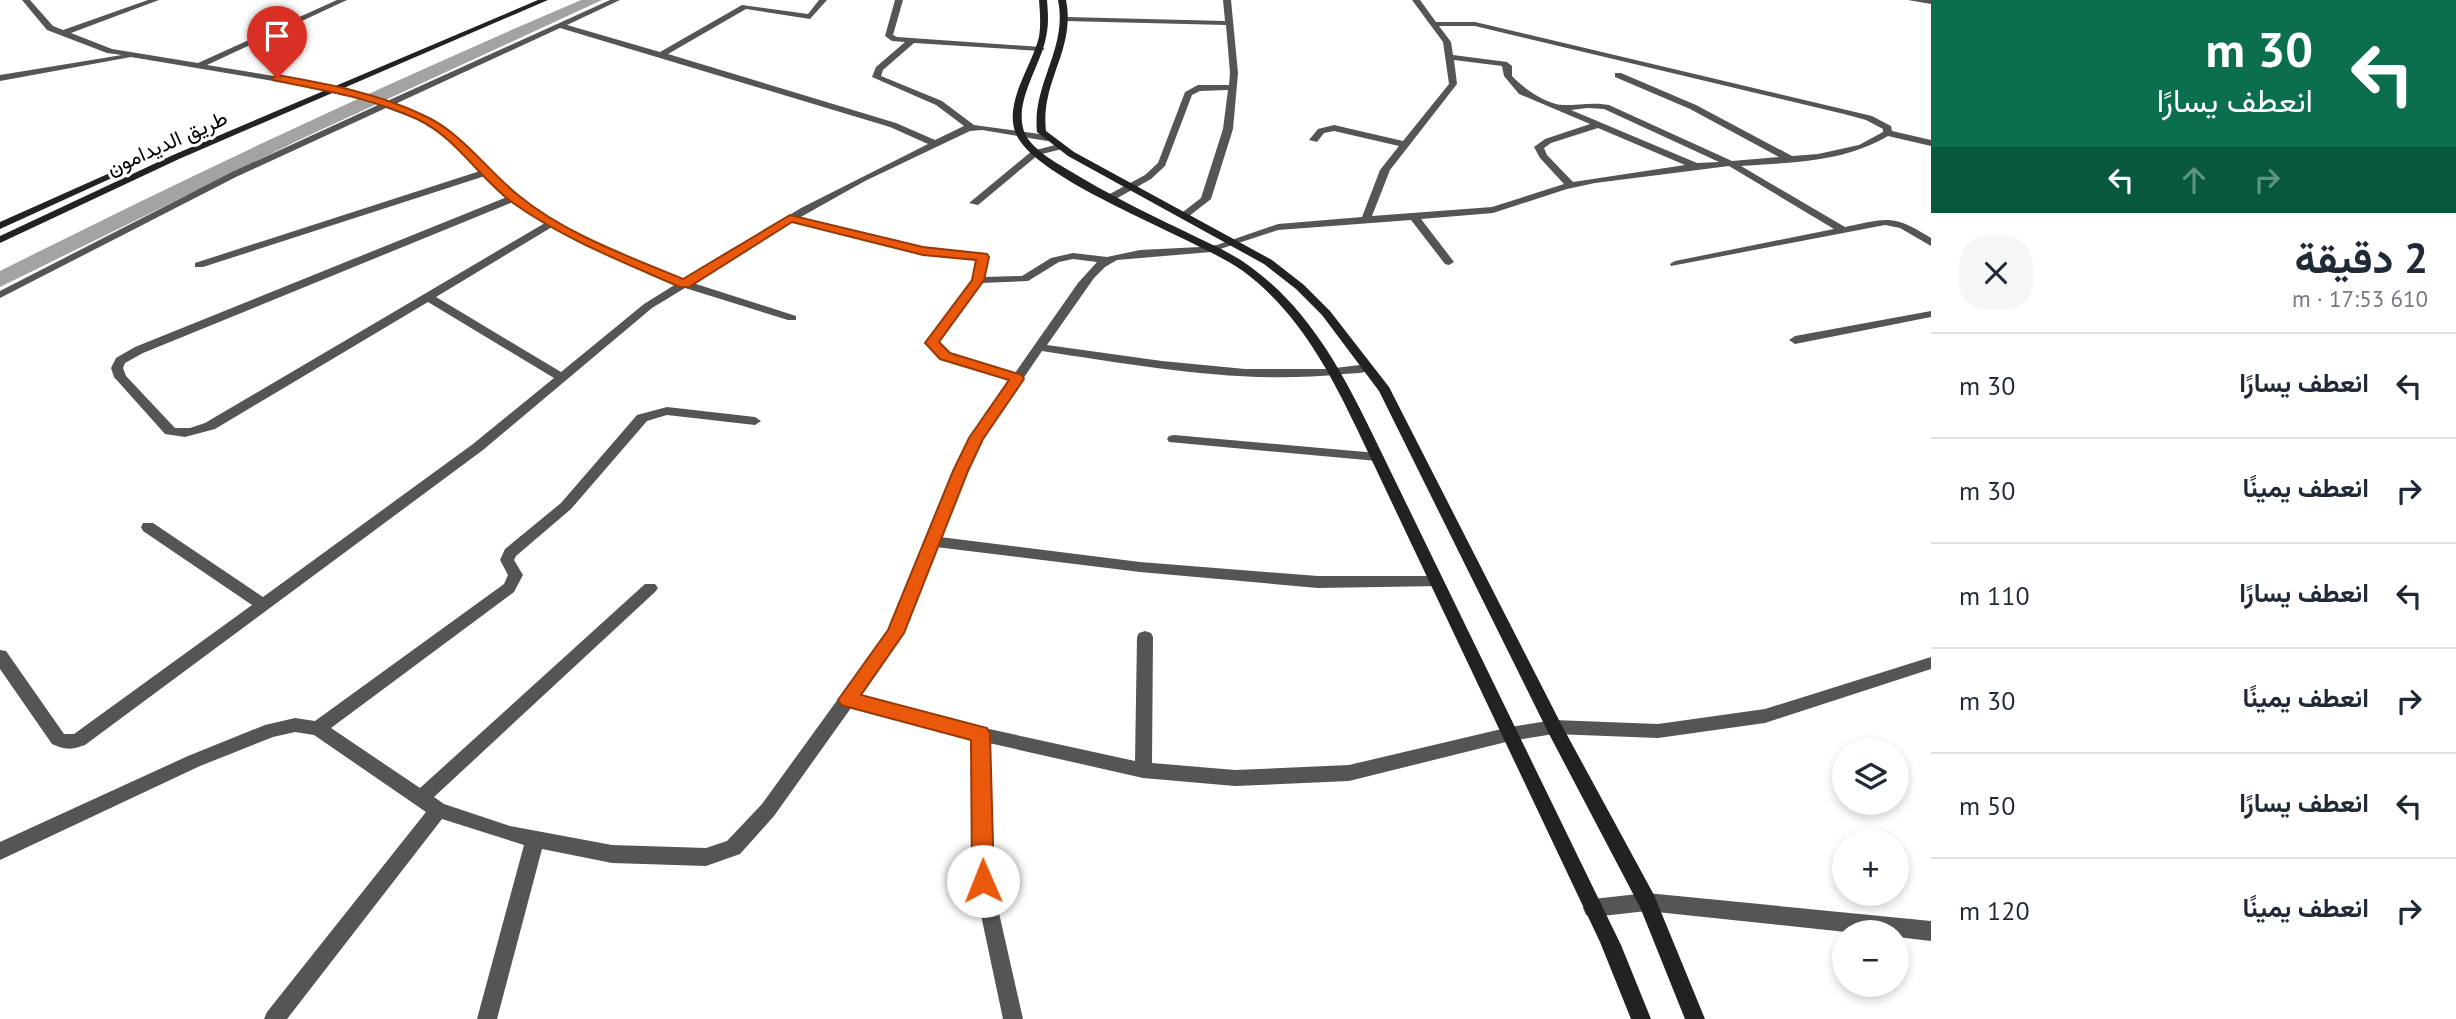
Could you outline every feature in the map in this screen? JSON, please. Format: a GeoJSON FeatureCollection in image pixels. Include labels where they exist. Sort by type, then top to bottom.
{"type":"FeatureCollection","features":[{"type":"Feature","properties":{"kind":"street"},"geometry":{"type":"LineString","coordinates":[[26,0],[50,28],[61,34],[132,56],[202,64],[347,90],[384,103],[437,126],[514,198],[552,223],[600,248],[684,284],[792,318]]}},
{"type":"Feature","properties":{"kind":"street"},"geometry":{"type":"LineString","coordinates":[[61,34],[155,0]]}},
{"type":"Feature","properties":{"kind":"street"},"geometry":{"type":"LineString","coordinates":[[202,64],[343,0]]}},
{"type":"Feature","properties":{"kind":"street","name":"طريق الديدامون"},"geometry":{"type":"LineString","coordinates":[[0,226],[528,0]]}},
{"type":"Feature","properties":{"kind":"street","name":"طريق الديدامون"},"geometry":{"type":"LineString","coordinates":[[0,240],[176,157],[544,0]]}},
{"type":"Feature","properties":{"kind":"street"},"geometry":{"type":"LineString","coordinates":[[0,295],[233,176],[384,103],[617,0]]}},
{"type":"Feature","properties":{"kind":"street"},"geometry":{"type":"LineString","coordinates":[[661,55],[743,8],[759,7],[810,17],[823,0]]}},
{"type":"Feature","properties":{"kind":"street"},"geometry":{"type":"LineString","coordinates":[[899,0],[889,36],[910,42],[1041,49]]}},
{"type":"Feature","properties":{"kind":"street"},"geometry":{"type":"LineString","coordinates":[[1043,0],[1046,27],[1041,49],[1020,101],[1018,118],[1021,135],[1035,153],[1111,198],[1237,262],[1279,296],[1312,334],[1377,457],[1593,908],[1641,1019]]}},
{"type":"Feature","properties":{"kind":"street"},"geometry":{"type":"LineString","coordinates":[[1053,142],[1041,127],[1038,104],[1058,56],[1066,19],[1062,0]]}},
{"type":"Feature","properties":{"kind":"street"},"geometry":{"type":"LineString","coordinates":[[1184,215],[1206,199],[1212,188],[1228,129],[1233,87],[1227,0]]}},
{"type":"Feature","properties":{"kind":"street"},"geometry":{"type":"LineString","coordinates":[[1366,220],[1383,174],[1451,90],[1454,78],[1447,42],[1437,24],[1416,0]]}},
{"type":"Feature","properties":{"kind":"street"},"geometry":{"type":"LineString","coordinates":[[1912,0],[1931,2]]}},
{"type":"Feature","properties":{"kind":"street"},"geometry":{"type":"LineString","coordinates":[[1066,19],[1229,23]]}},
{"type":"Feature","properties":{"kind":"street"},"geometry":{"type":"LineString","coordinates":[[1437,24],[1475,24],[1846,112],[1882,123],[1888,128],[1887,133]]}},
{"type":"Feature","properties":{"kind":"street"},"geometry":{"type":"LineString","coordinates":[[560,26],[893,125],[936,144]]}},
{"type":"Feature","properties":{"kind":"street"},"geometry":{"type":"LineString","coordinates":[[910,42],[879,69],[876,77],[939,103],[971,127],[1053,142],[1268,262],[1300,287],[1326,313],[1385,390],[1554,727],[1647,902],[1695,1019]]}},
{"type":"Feature","properties":{"kind":"street"},"geometry":{"type":"LineString","coordinates":[[0,78],[132,56]]}},
{"type":"Feature","properties":{"kind":"street"},"geometry":{"type":"LineString","coordinates":[[1450,57],[1504,64],[1508,66],[1508,76],[1522,92],[1697,166]]}},
{"type":"Feature","properties":{"kind":"street"},"geometry":{"type":"LineString","coordinates":[[1618,75],[1693,107],[1791,160]]}},
{"type":"Feature","properties":{"kind":"street"},"geometry":{"type":"LineString","coordinates":[[1111,198],[1148,177],[1162,164],[1188,94],[1198,88],[1233,87]]}},
{"type":"Feature","properties":{"kind":"street"},"geometry":{"type":"LineString","coordinates":[[1564,108],[1587,105],[1606,107],[1732,164],[1845,231]]}},
{"type":"Feature","properties":{"kind":"street"},"geometry":{"type":"LineString","coordinates":[[1570,185],[1549,163],[1539,147],[1548,141],[1600,124]]}},
{"type":"Feature","properties":{"kind":"street"},"geometry":{"type":"LineString","coordinates":[[0,656],[58,739],[68,743],[79,740],[478,447],[632,317],[790,219],[862,178],[971,127]]}},
{"type":"Feature","properties":{"kind":"street"},"geometry":{"type":"LineString","coordinates":[[1314,140],[1321,131],[1334,128],[1406,145]]}},
{"type":"Feature","properties":{"kind":"street"},"geometry":{"type":"LineString","coordinates":[[978,280],[1024,279],[1055,260],[1073,256],[1107,260],[1155,252],[1212,249],[1259,231],[1278,227],[1493,210],[1570,185],[1697,166],[1791,160],[1853,149],[1887,133],[1931,143]]}},
{"type":"Feature","properties":{"kind":"street"},"geometry":{"type":"LineString","coordinates":[[974,203],[1035,153],[1053,142]]}},
{"type":"Feature","properties":{"kind":"street"},"geometry":{"type":"LineString","coordinates":[[199,265],[486,172]]}},
{"type":"Feature","properties":{"kind":"street"},"geometry":{"type":"LineString","coordinates":[[514,198],[139,350],[120,361],[117,368],[120,377],[170,431],[180,435],[191,434],[210,426],[552,223]]}},
{"type":"Feature","properties":{"kind":"street"},"geometry":{"type":"LineString","coordinates":[[1414,216],[1449,262]]}},
{"type":"Feature","properties":{"kind":"street"},"geometry":{"type":"LineString","coordinates":[[790,219],[923,251],[983,257],[978,280],[932,343],[945,356],[1017,379]]}},
{"type":"Feature","properties":{"kind":"street"},"geometry":{"type":"LineString","coordinates":[[1675,264],[1894,222],[1931,243]]}},
{"type":"Feature","properties":{"kind":"street"},"geometry":{"type":"LineString","coordinates":[[0,852],[194,761],[271,730],[295,725],[318,728],[438,810],[510,834],[612,854],[706,858],[733,848],[768,810],[895,633],[976,438],[1092,272],[1107,260]]}},
{"type":"Feature","properties":{"kind":"street"},"geometry":{"type":"LineString","coordinates":[[428,297],[561,377]]}},
{"type":"Feature","properties":{"kind":"street"},"geometry":{"type":"LineString","coordinates":[[1795,340],[1931,314]]}},
{"type":"Feature","properties":{"kind":"street"},"geometry":{"type":"LineString","coordinates":[[1039,347],[1206,369],[1334,373],[1368,368]]}},
{"type":"Feature","properties":{"kind":"street"},"geometry":{"type":"LineString","coordinates":[[318,728],[509,588],[516,578],[516,572],[507,560],[510,553],[566,506],[642,418],[667,411],[755,421]]}},
{"type":"Feature","properties":{"kind":"street"},"geometry":{"type":"LineString","coordinates":[[1174,439],[1377,457]]}},
{"type":"Feature","properties":{"kind":"street"},"geometry":{"type":"LineString","coordinates":[[148,527],[264,605]]}},
{"type":"Feature","properties":{"kind":"street"},"geometry":{"type":"LineString","coordinates":[[931,541],[1140,567],[1305,581],[1437,582]]}},
{"type":"Feature","properties":{"kind":"street"},"geometry":{"type":"LineString","coordinates":[[421,799],[543,684],[650,589]]}},
{"type":"Feature","properties":{"kind":"street"},"geometry":{"type":"LineString","coordinates":[[1143,770],[1145,638]]}},
{"type":"Feature","properties":{"kind":"street"},"geometry":{"type":"LineString","coordinates":[[848,700],[980,734],[1143,770],[1235,778],[1349,773],[1510,734],[1554,727],[1658,732],[1765,716],[1931,663]]}},
{"type":"Feature","properties":{"kind":"street"},"geometry":{"type":"LineString","coordinates":[[980,734],[983,881],[1013,1019]]}},
{"type":"Feature","properties":{"kind":"street"},"geometry":{"type":"LineString","coordinates":[[274,1019],[438,810]]}},
{"type":"Feature","properties":{"kind":"street"},"geometry":{"type":"LineString","coordinates":[[487,1019],[535,839]]}},
{"type":"Feature","properties":{"kind":"street"},"geometry":{"type":"LineString","coordinates":[[1593,908],[1647,902],[1931,931]]}},
{"type":"Feature","properties":{"kind":"waterway"},"geometry":{"type":"LineString","coordinates":[[0,280],[294,135],[594,0]]}},
{"type":"Feature","properties":{"kind":"route"},"geometry":{"type":"LineString","coordinates":[[277,78],[347,90],[437,126],[530,210],[600,248],[684,284],[790,219],[923,251],[967,253],[983,257],[978,280],[932,343],[934,348],[945,356],[961,363],[1017,379],[976,438],[960,471],[895,633],[848,700],[980,734],[983,881]]}}]}
